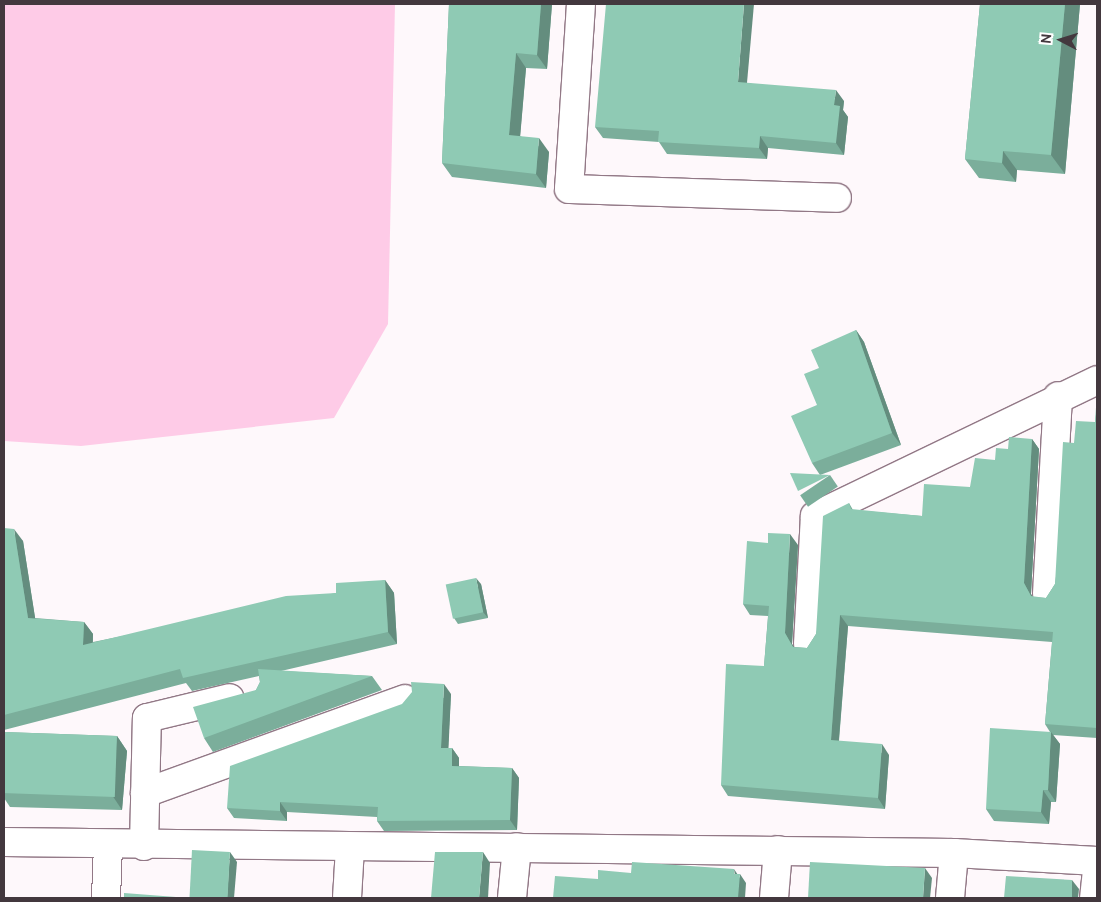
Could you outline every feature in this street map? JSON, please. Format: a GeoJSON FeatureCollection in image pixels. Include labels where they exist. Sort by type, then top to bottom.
{"type":"FeatureCollection","features":[{"type":"Feature","properties":{"kind":"street"},"geometry":{"type":"LineString","coordinates":[[581,4],[570,189],[837,198]]}},
{"type":"Feature","properties":{"kind":"street"},"geometry":{"type":"LineString","coordinates":[[808,644],[815,516],[1058,396],[1097,380]]}},
{"type":"Feature","properties":{"kind":"street"},"geometry":{"type":"LineString","coordinates":[[1047,594],[1058,396]]}},
{"type":"Feature","properties":{"kind":"street"},"geometry":{"type":"LineString","coordinates":[[144,846],[147,718],[255,692]]}},
{"type":"Feature","properties":{"kind":"street"},"geometry":{"type":"LineString","coordinates":[[145,793],[404,699]]}},
{"type":"Feature","properties":{"kind":"street"},"geometry":{"type":"LineString","coordinates":[[4,842],[108,846],[516,847],[954,853],[1095,861]]}},
{"type":"Feature","properties":{"kind":"street"},"geometry":{"type":"LineString","coordinates":[[106,898],[108,846]]}},
{"type":"Feature","properties":{"kind":"street"},"geometry":{"type":"LineString","coordinates":[[512,898],[516,847]]}},
{"type":"Feature","properties":{"kind":"street"},"geometry":{"type":"LineString","coordinates":[[347,898],[350,848]]}},
{"type":"Feature","properties":{"kind":"street"},"geometry":{"type":"LineString","coordinates":[[774,898],[778,850]]}},
{"type":"Feature","properties":{"kind":"street"},"geometry":{"type":"LineString","coordinates":[[950,898],[954,853]]}},
{"type":"Feature","properties":{"kind":"lane"},"geometry":{"type":"LineString","coordinates":[[1089,898],[1095,861]]}},
{"type":"Feature","properties":{"kind":"shaded area"},"geometry":{"type":"Polygon","coordinates":[[[4,4],[395,4],[388,324],[334,418],[81,446],[4,441],[4,4]]]}},
{"type":"Feature","properties":{"kind":"building"},"geometry":{"type":"Polygon","coordinates":[[[449,4],[541,4],[537,55],[516,53],[509,135],[539,138],[536,174],[442,163],[449,4]]]}},
{"type":"Feature","properties":{"kind":"building"},"geometry":{"type":"Polygon","coordinates":[[[606,4],[744,4],[738,82],[836,90],[834,105],[840,106],[836,143],[760,136],[759,148],[658,142],[659,131],[595,127],[606,4]]]}},
{"type":"Feature","properties":{"kind":"building"},"geometry":{"type":"Polygon","coordinates":[[[980,4],[1065,4],[1051,155],[1003,151],[1002,163],[965,159],[980,4]]]}},
{"type":"Feature","properties":{"kind":"building"},"geometry":{"type":"Polygon","coordinates":[[[856,330],[892,433],[812,463],[791,416],[817,405],[804,374],[819,368],[811,350],[856,330]]]}},
{"type":"Feature","properties":{"kind":"building"},"geometry":{"type":"Polygon","coordinates":[[[1096,407],[1097,728],[1045,724],[1053,632],[840,615],[831,740],[882,744],[878,798],[721,785],[726,664],[764,666],[769,606],[743,604],[747,541],[768,543],[768,533],[790,534],[785,633],[793,647],[807,648],[816,634],[823,516],[849,503],[851,509],[922,516],[924,484],[970,487],[975,458],[995,460],[996,448],[1008,449],[1009,437],[1032,439],[1024,583],[1031,596],[1046,598],[1055,584],[1063,442],[1074,443],[1076,421],[1095,422],[1096,407]]]}},
{"type":"Feature","properties":{"kind":"building"},"geometry":{"type":"Polygon","coordinates":[[[790,473],[830,475],[798,491],[790,473]]]}},
{"type":"Feature","properties":{"kind":"building"},"geometry":{"type":"Polygon","coordinates":[[[4,528],[14,529],[28,618],[84,622],[83,645],[286,596],[336,593],[336,583],[385,580],[388,632],[183,678],[180,669],[4,715],[4,528]]]}},
{"type":"Feature","properties":{"kind":"building"},"geometry":{"type":"Polygon","coordinates":[[[476,578],[483,612],[453,619],[446,584],[476,578]]]}},
{"type":"Feature","properties":{"kind":"building"},"geometry":{"type":"Polygon","coordinates":[[[258,669],[372,676],[204,738],[193,707],[256,690],[260,682],[258,669]]]}},
{"type":"Feature","properties":{"kind":"building"},"geometry":{"type":"Polygon","coordinates":[[[411,682],[444,684],[441,748],[452,748],[452,766],[512,768],[510,820],[377,821],[378,807],[280,802],[280,811],[227,808],[230,766],[402,704],[412,692],[411,682]]]}},
{"type":"Feature","properties":{"kind":"building"},"geometry":{"type":"Polygon","coordinates":[[[990,728],[1051,732],[1048,790],[1043,790],[1041,812],[986,809],[990,728]]]}},
{"type":"Feature","properties":{"kind":"building"},"geometry":{"type":"Polygon","coordinates":[[[4,732],[117,736],[115,797],[4,793],[4,732]]]}},
{"type":"Feature","properties":{"kind":"building"},"geometry":{"type":"Polygon","coordinates":[[[192,850],[230,852],[228,898],[189,898],[192,850]]]}},
{"type":"Feature","properties":{"kind":"building"},"geometry":{"type":"Polygon","coordinates":[[[435,852],[483,852],[479,898],[431,898],[435,852]]]}},
{"type":"Feature","properties":{"kind":"building"},"geometry":{"type":"Polygon","coordinates":[[[632,862],[734,869],[734,874],[740,874],[738,898],[553,898],[555,876],[598,879],[598,870],[631,873],[632,862]]]}},
{"type":"Feature","properties":{"kind":"building"},"geometry":{"type":"Polygon","coordinates":[[[810,862],[925,868],[923,898],[808,898],[810,862]]]}},
{"type":"Feature","properties":{"kind":"building"},"geometry":{"type":"Polygon","coordinates":[[[1006,876],[1072,880],[1072,898],[1004,898],[1006,876]]]}},
{"type":"Feature","properties":{"kind":"building"},"geometry":{"type":"Polygon","coordinates":[[[124,893],[189,898],[124,898],[124,893]]]}}]}
